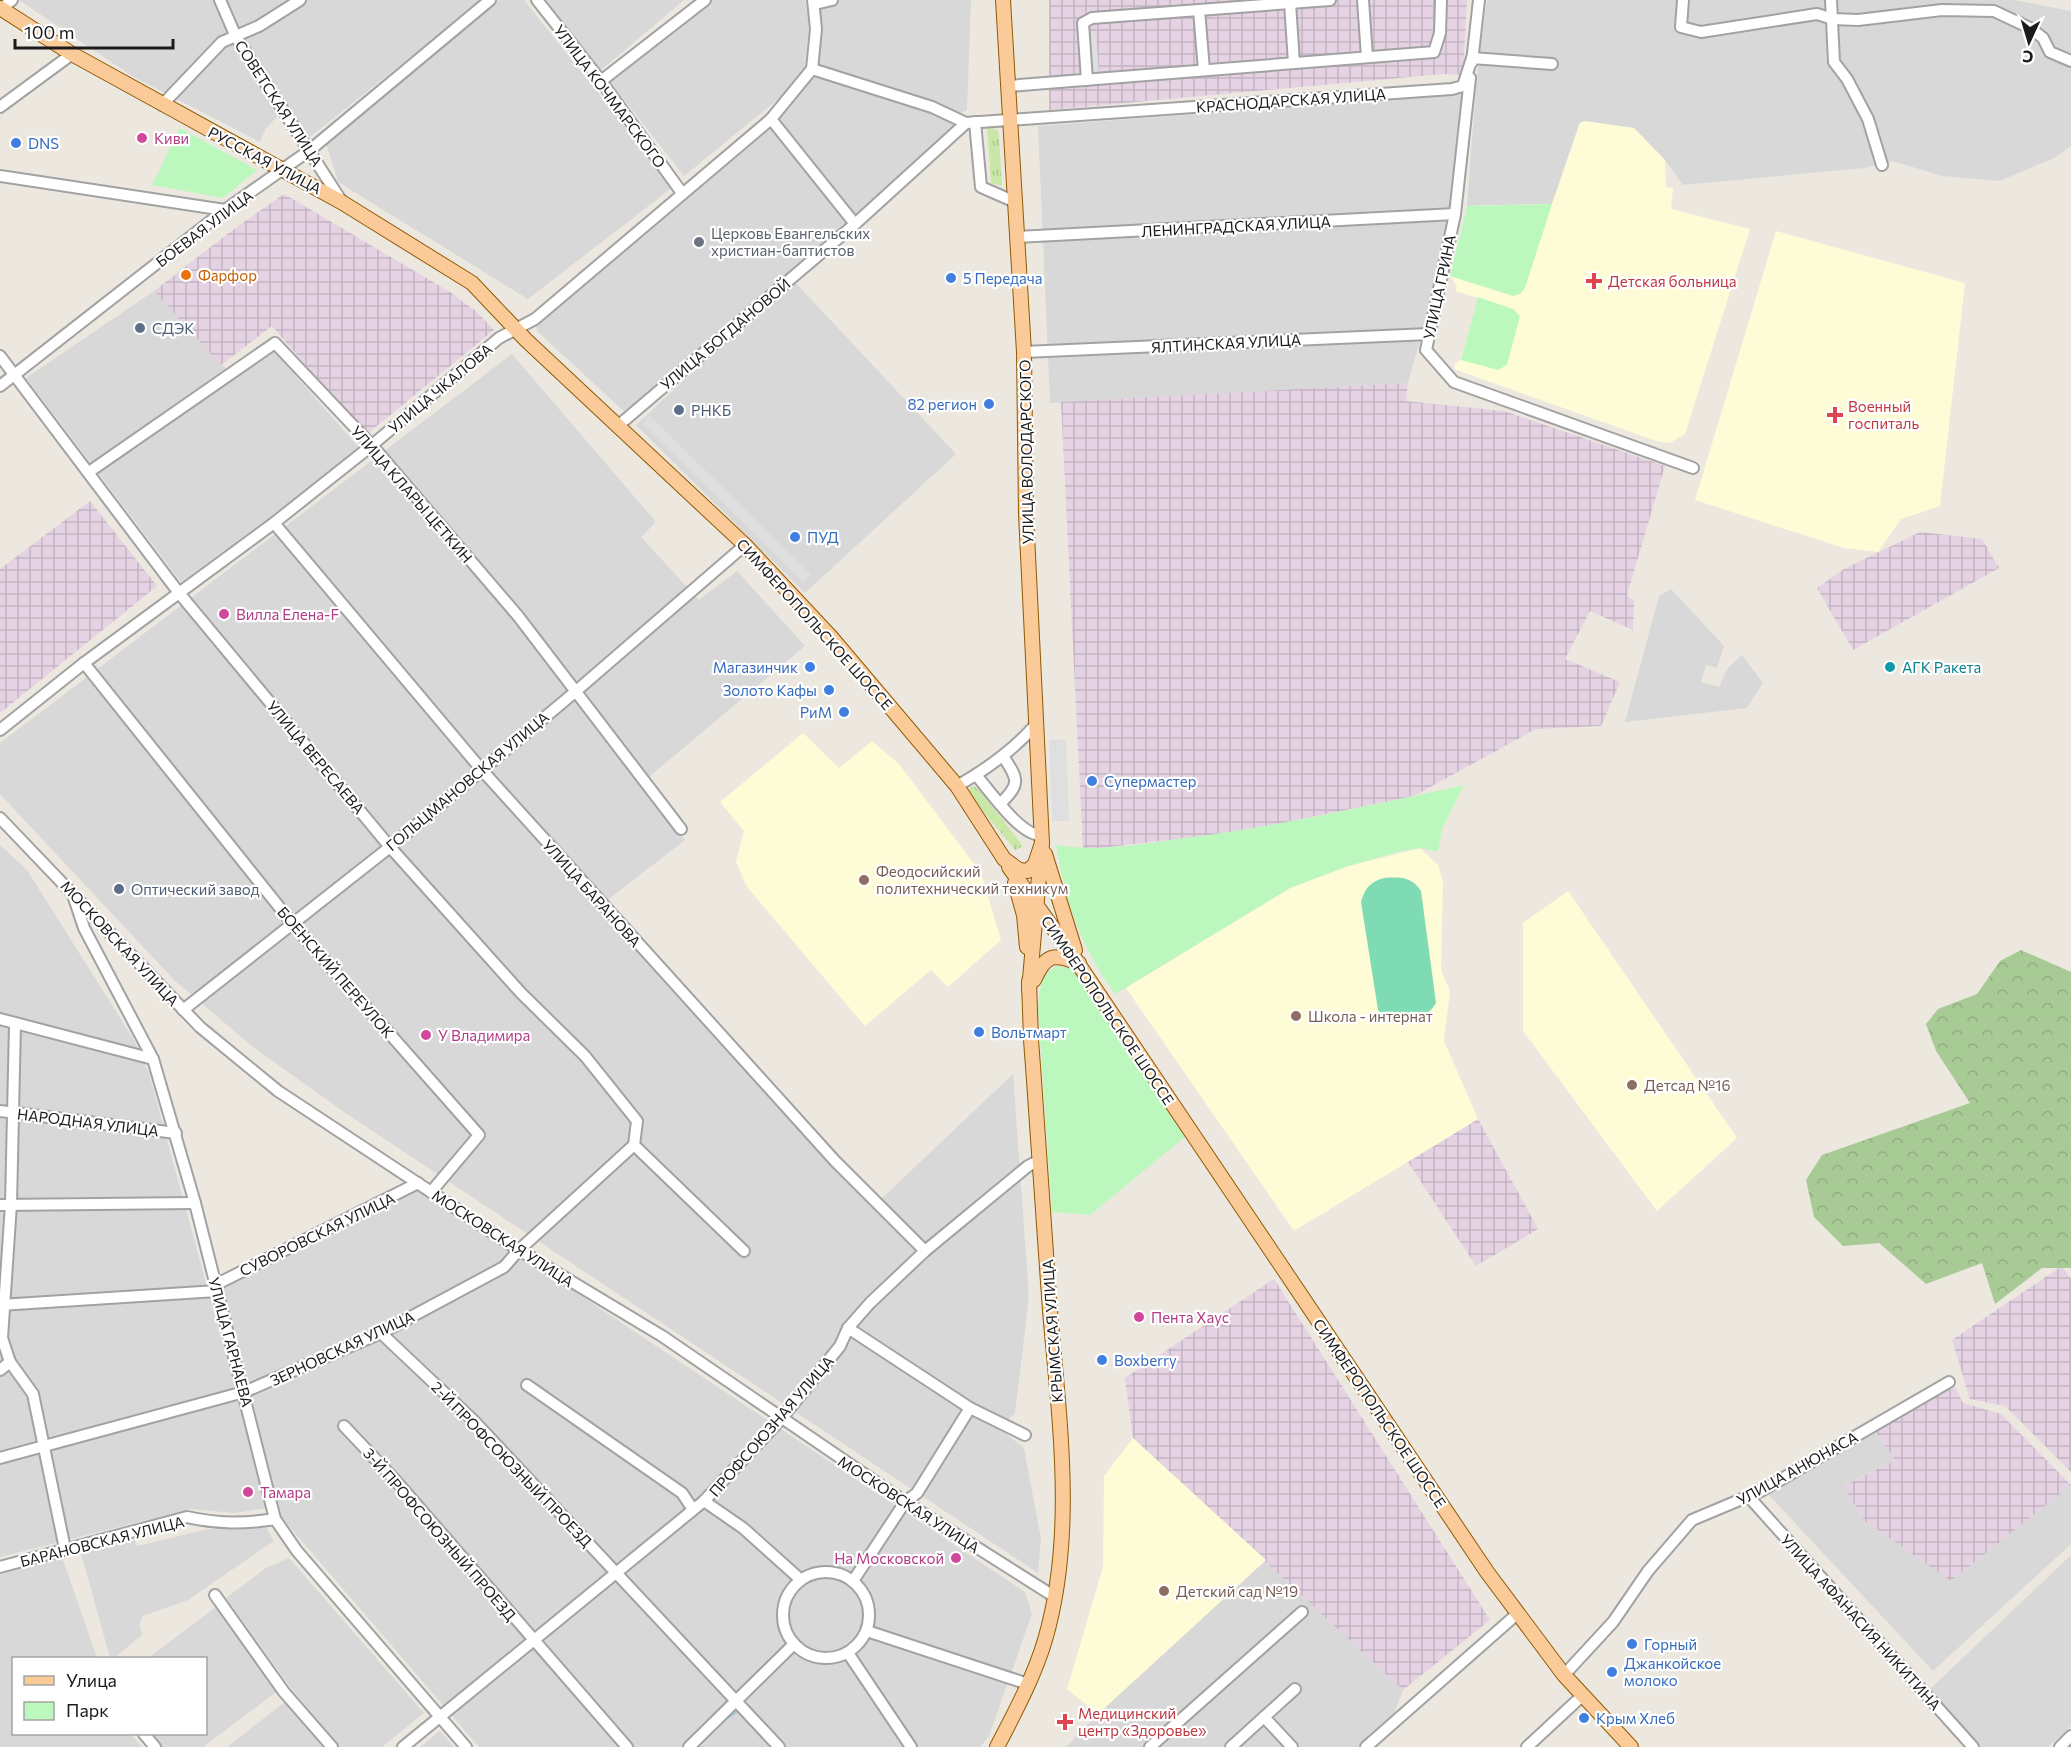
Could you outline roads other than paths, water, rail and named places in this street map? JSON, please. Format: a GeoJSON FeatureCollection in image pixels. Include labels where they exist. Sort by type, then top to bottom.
{"type":"FeatureCollection","features":[{"type":"Feature","properties":{"kind":"main road","name":"УЛИЦА ВОЛОДАРСКОГО"},"geometry":{"type":"LineString","coordinates":[[1003,0],[1013,201],[1024,352],[1026,514],[1042,839],[1037,905]]}},
{"type":"Feature","properties":{"kind":"main road","name":"РУССКАЯ УЛИЦА"},"geometry":{"type":"LineString","coordinates":[[4,6],[72,54],[162,105],[284,169],[417,246],[472,283],[496,306],[516,330]]}},
{"type":"Feature","properties":{"kind":"main road","name":"СИМФЕРОПОЛЬСКОЕ ШОССЕ"},"geometry":{"type":"LineString","coordinates":[[516,330],[745,545],[831,637],[957,786],[1006,863],[1080,966],[1517,1614],[1564,1675],[1631,1747]]}},
{"type":"Feature","properties":{"kind":"main road"},"geometry":{"type":"LineString","coordinates":[[1006,863],[1019,870],[1028,871],[1035,864],[1042,839]]}},
{"type":"Feature","properties":{"kind":"main road"},"geometry":{"type":"LineString","coordinates":[[1042,839],[1080,966]]}},
{"type":"Feature","properties":{"kind":"main road"},"geometry":{"type":"LineString","coordinates":[[1006,863],[1024,915],[1029,991]]}},
{"type":"Feature","properties":{"kind":"main road","name":"КРЫМСКАЯ УЛИЦА"},"geometry":{"type":"LineString","coordinates":[[997,1747],[1028,1684],[1045,1640],[1054,1597],[1061,1541],[1061,1472],[1029,991],[1037,905]]}},
{"type":"Feature","properties":{"kind":"main road"},"geometry":{"type":"LineString","coordinates":[[1029,991],[1042,963],[1049,958],[1064,957],[1080,966]]}},
{"type":"Feature","properties":{"kind":"street","name":"СОВЕТСКАЯ УЛИЦА"},"geometry":{"type":"LineString","coordinates":[[220,0],[236,37],[343,203]]}},
{"type":"Feature","properties":{"kind":"street"},"geometry":{"type":"LineString","coordinates":[[162,105],[222,42],[259,26],[300,0]]}},
{"type":"Feature","properties":{"kind":"street","name":"БОЕВАЯ УЛИЦА"},"geometry":{"type":"LineString","coordinates":[[0,386],[225,210],[310,150],[490,0]]}},
{"type":"Feature","properties":{"kind":"street","name":"УЛИЦА КОЧМАРСКОГО"},"geometry":{"type":"LineString","coordinates":[[537,0],[602,81],[682,193]]}},
{"type":"Feature","properties":{"kind":"street"},"geometry":{"type":"LineString","coordinates":[[602,81],[705,0]]}},
{"type":"Feature","properties":{"kind":"street"},"geometry":{"type":"LineString","coordinates":[[832,0],[814,2],[812,69],[932,107],[970,123],[1010,120]]}},
{"type":"Feature","properties":{"kind":"street"},"geometry":{"type":"LineString","coordinates":[[1087,80],[1083,22],[1092,18],[1330,0]]}},
{"type":"Feature","properties":{"kind":"street"},"geometry":{"type":"LineString","coordinates":[[1363,0],[1367,57]]}},
{"type":"Feature","properties":{"kind":"street"},"geometry":{"type":"LineString","coordinates":[[1008,86],[1434,52],[1440,33],[1441,0]]}},
{"type":"Feature","properties":{"kind":"street","name":"УЛИЦА ГРИНА"},"geometry":{"type":"LineString","coordinates":[[1479,0],[1455,214],[1426,350],[1454,382],[1693,468]]}},
{"type":"Feature","properties":{"kind":"street"},"geometry":{"type":"LineString","coordinates":[[1683,0],[1681,27],[1701,32],[1817,14],[1833,19],[1858,20],[1942,10],[1994,11],[2030,28],[2043,38],[2050,52],[2071,62]]}},
{"type":"Feature","properties":{"kind":"street"},"geometry":{"type":"LineString","coordinates":[[1831,0],[1833,62],[1847,79],[1868,119],[1882,165]]}},
{"type":"Feature","properties":{"kind":"street"},"geometry":{"type":"LineString","coordinates":[[1290,3],[1294,63]]}},
{"type":"Feature","properties":{"kind":"street"},"geometry":{"type":"LineString","coordinates":[[1199,10],[1204,70]]}},
{"type":"Feature","properties":{"kind":"street"},"geometry":{"type":"LineString","coordinates":[[0,108],[72,54]]}},
{"type":"Feature","properties":{"kind":"street"},"geometry":{"type":"LineString","coordinates":[[1472,58],[1552,64]]}},
{"type":"Feature","properties":{"kind":"street","name":"КРАСНОДАРСКАЯ УЛИЦА"},"geometry":{"type":"LineString","coordinates":[[1010,120],[1452,89],[1463,86],[1472,58]]}},
{"type":"Feature","properties":{"kind":"street","name":"УЛИЦА ЧКАЛОВА"},"geometry":{"type":"LineString","coordinates":[[0,730],[84,663],[274,523],[371,446],[499,338],[535,319],[771,119],[812,69]]}},
{"type":"Feature","properties":{"kind":"street"},"geometry":{"type":"LineString","coordinates":[[771,119],[855,224]]}},
{"type":"Feature","properties":{"kind":"street"},"geometry":{"type":"LineString","coordinates":[[970,123],[981,187],[1013,201]]}},
{"type":"Feature","properties":{"kind":"street","name":"УЛИЦА БОГДАНОВОЙ"},"geometry":{"type":"LineString","coordinates":[[619,425],[970,123]]}},
{"type":"Feature","properties":{"kind":"street"},"geometry":{"type":"LineString","coordinates":[[0,176],[225,210]]}},
{"type":"Feature","properties":{"kind":"street","name":"ЛЕНИНГРАДСКАЯ УЛИЦА"},"geometry":{"type":"LineString","coordinates":[[1017,237],[1455,214]]}},
{"type":"Feature","properties":{"kind":"street","name":"ЯЛТИНСКАЯ УЛИЦА"},"geometry":{"type":"LineString","coordinates":[[1024,352],[1429,334]]}},
{"type":"Feature","properties":{"kind":"street","name":"УЛИЦА КЛАРЫ ЦЕТКИН"},"geometry":{"type":"LineString","coordinates":[[89,472],[275,343],[371,446],[518,616],[681,829]]}},
{"type":"Feature","properties":{"kind":"street","name":"УЛИЦА ВЕРЕСАЕВА"},"geometry":{"type":"LineString","coordinates":[[0,356],[179,593],[390,846],[521,993],[585,1056],[637,1121],[634,1145]]}},
{"type":"Feature","properties":{"kind":"street","name":"УЛИЦА БАРАНОВА"},"geometry":{"type":"LineString","coordinates":[[274,523],[481,769],[835,1161],[925,1251]]}},
{"type":"Feature","properties":{"kind":"street","name":"ГОЛЬЦМАНОВСКАЯ УЛИЦА"},"geometry":{"type":"LineString","coordinates":[[183,1010],[390,846],[575,692],[745,545]]}},
{"type":"Feature","properties":{"kind":"street","name":"БОЕНСКИЙ ПЕРЕУЛОК"},"geometry":{"type":"LineString","coordinates":[[84,663],[292,923],[479,1135],[431,1192]]}},
{"type":"Feature","properties":{"kind":"street"},"geometry":{"type":"LineString","coordinates":[[957,786],[1003,756],[1024,739],[1037,723]]}},
{"type":"Feature","properties":{"kind":"street"},"geometry":{"type":"LineString","coordinates":[[1000,803],[1012,792],[1016,782],[1014,772],[1003,756]]}},
{"type":"Feature","properties":{"kind":"street"},"geometry":{"type":"LineString","coordinates":[[976,775],[1027,832],[1042,839]]}},
{"type":"Feature","properties":{"kind":"street","name":"МОСКОВСКАЯ УЛИЦА"},"geometry":{"type":"LineString","coordinates":[[0,818],[200,1027],[278,1091],[519,1250],[662,1336],[905,1502],[1054,1597]]}},
{"type":"Feature","properties":{"kind":"street","name":"УЛИЦА ГАРНАЕВА"},"geometry":{"type":"LineString","coordinates":[[72,892],[84,928],[153,1059],[195,1203],[275,1519],[297,1551],[466,1747]]}},
{"type":"Feature","properties":{"kind":"street"},"geometry":{"type":"LineString","coordinates":[[0,1019],[153,1059]]}},
{"type":"Feature","properties":{"kind":"street"},"geometry":{"type":"LineString","coordinates":[[15,1023],[14,1112],[6,1204],[2,1338],[10,1362],[33,1394],[65,1550]]}},
{"type":"Feature","properties":{"kind":"street","name":"НАРОДНАЯ УЛИЦА"},"geometry":{"type":"LineString","coordinates":[[0,1111],[176,1133]]}},
{"type":"Feature","properties":{"kind":"street"},"geometry":{"type":"LineString","coordinates":[[634,1145],[744,1251]]}},
{"type":"Feature","properties":{"kind":"street","name":"ЗЕРНОВСКАЯ УЛИЦА"},"geometry":{"type":"LineString","coordinates":[[0,1458],[244,1392],[381,1333],[504,1267],[519,1250],[634,1145]]}},
{"type":"Feature","properties":{"kind":"street","name":"ПРОФСОЮЗНАЯ УЛИЦА"},"geometry":{"type":"LineString","coordinates":[[403,1747],[534,1642],[692,1508],[704,1501],[781,1419],[840,1346],[848,1328],[925,1251],[1028,1166],[1040,1160]]}},
{"type":"Feature","properties":{"kind":"street","name":"СУВОРОВСКАЯ УЛИЦА"},"geometry":{"type":"LineString","coordinates":[[2,1304],[216,1288],[418,1184]]}},
{"type":"Feature","properties":{"kind":"street"},"geometry":{"type":"LineString","coordinates":[[6,1204],[195,1203]]}},
{"type":"Feature","properties":{"kind":"street"},"geometry":{"type":"LineString","coordinates":[[848,1328],[970,1408],[1024,1435]]}},
{"type":"Feature","properties":{"kind":"street","name":"2-Й ПРОФСОЮЗНЫЙ ПРОЕЗД"},"geometry":{"type":"LineString","coordinates":[[381,1333],[474,1420],[779,1747]]}},
{"type":"Feature","properties":{"kind":"street"},"geometry":{"type":"LineString","coordinates":[[0,1370],[10,1362]]}},
{"type":"Feature","properties":{"kind":"street","name":"УЛИЦА АНЮНАСА"},"geometry":{"type":"LineString","coordinates":[[1564,1675],[1613,1622],[1648,1571],[1692,1520],[1749,1497],[1949,1382]]}},
{"type":"Feature","properties":{"kind":"street"},"geometry":{"type":"LineString","coordinates":[[527,1385],[682,1493],[692,1508]]}},
{"type":"Feature","properties":{"kind":"street"},"geometry":{"type":"LineString","coordinates":[[853,1581],[905,1502],[917,1493],[970,1408]]}},
{"type":"Feature","properties":{"kind":"street","name":"3-Й ПРОФСОЮЗНЫЙ ПРОЕЗД"},"geometry":{"type":"LineString","coordinates":[[344,1426],[396,1481],[627,1747]]}},
{"type":"Feature","properties":{"kind":"street","name":"УЛИЦА АФАНАСИЯ НИКИТИНА"},"geometry":{"type":"LineString","coordinates":[[1749,1497],[1973,1747]]}},
{"type":"Feature","properties":{"kind":"street"},"geometry":{"type":"LineString","coordinates":[[704,1501],[743,1528],[801,1580]]}},
{"type":"Feature","properties":{"kind":"street","name":"БАРАНОВСКАЯ УЛИЦА"},"geometry":{"type":"LineString","coordinates":[[0,1567],[187,1517],[215,1523],[241,1525],[275,1519]]}},
{"type":"Feature","properties":{"kind":"street"},"geometry":{"type":"LineString","coordinates":[[818,1573],[836,1573],[853,1581],[865,1595],[870,1613],[867,1631],[859,1644],[848,1653],[834,1658],[820,1658],[806,1653],[794,1644],[785,1629],[783,1611],[789,1594],[801,1580],[818,1573]]}},
{"type":"Feature","properties":{"kind":"street"},"geometry":{"type":"LineString","coordinates":[[215,1595],[284,1692],[332,1747]]}},
{"type":"Feature","properties":{"kind":"street"},"geometry":{"type":"LineString","coordinates":[[1150,1747],[1302,1612]]}},
{"type":"Feature","properties":{"kind":"street"},"geometry":{"type":"LineString","coordinates":[[1366,1747],[1517,1614]]}},
{"type":"Feature","properties":{"kind":"street"},"geometry":{"type":"LineString","coordinates":[[867,1631],[1028,1684]]}},
{"type":"Feature","properties":{"kind":"street"},"geometry":{"type":"LineString","coordinates":[[689,1747],[794,1644]]}},
{"type":"Feature","properties":{"kind":"street"},"geometry":{"type":"LineString","coordinates":[[848,1653],[911,1747]]}},
{"type":"Feature","properties":{"kind":"street"},"geometry":{"type":"LineString","coordinates":[[1232,1747],[1295,1689]]}},
{"type":"Feature","properties":{"kind":"street"},"geometry":{"type":"LineString","coordinates":[[1527,1747],[1583,1695]]}},
{"type":"Feature","properties":{"kind":"street"},"geometry":{"type":"LineString","coordinates":[[1264,1717],[1292,1747]]}},
{"type":"Feature","properties":{"kind":"street"},"geometry":{"type":"LineString","coordinates":[[145,1735],[155,1747]]}},
{"type":"Feature","properties":{"kind":"street"},"geometry":{"type":"LineString","coordinates":[[2060,1747],[2071,1736]]}},
{"type":"Feature","properties":{"kind":"waterway"},"geometry":{"type":"LineString","coordinates":[[722,1721],[736,1712]]}},
{"type":"Feature","properties":{"kind":"place","name":"Киви"},"geometry":{"type":"Point","coordinates":[142,138]}},
{"type":"Feature","properties":{"kind":"place","name":"DNS"},"geometry":{"type":"Point","coordinates":[16,143]}},
{"type":"Feature","properties":{"kind":"place","name":"Церковь Евангельских христиан-баптистов"},"geometry":{"type":"Point","coordinates":[699,242]}},
{"type":"Feature","properties":{"kind":"place","name":"Фарфор"},"geometry":{"type":"Point","coordinates":[186,275]}},
{"type":"Feature","properties":{"kind":"place","name":"5 Передача"},"geometry":{"type":"Point","coordinates":[951,278]}},
{"type":"Feature","properties":{"kind":"place","name":"Детская больница"},"geometry":{"type":"Point","coordinates":[1594,281]}},
{"type":"Feature","properties":{"kind":"place","name":"СДЭК"},"geometry":{"type":"Point","coordinates":[140,328]}},
{"type":"Feature","properties":{"kind":"place","name":"82 регион"},"geometry":{"type":"Point","coordinates":[989,404]}},
{"type":"Feature","properties":{"kind":"place","name":"РНКБ"},"geometry":{"type":"Point","coordinates":[679,410]}},
{"type":"Feature","properties":{"kind":"place","name":"Военный госпиталь"},"geometry":{"type":"Point","coordinates":[1835,415]}},
{"type":"Feature","properties":{"kind":"place","name":"ПУД"},"geometry":{"type":"Point","coordinates":[795,537]}},
{"type":"Feature","properties":{"kind":"place","name":"Вилла Елена-F"},"geometry":{"type":"Point","coordinates":[224,614]}},
{"type":"Feature","properties":{"kind":"place","name":"Магазинчик"},"geometry":{"type":"Point","coordinates":[810,667]}},
{"type":"Feature","properties":{"kind":"place","name":"АГК Ракета"},"geometry":{"type":"Point","coordinates":[1890,667]}},
{"type":"Feature","properties":{"kind":"place","name":"Золото Кафы"},"geometry":{"type":"Point","coordinates":[829,690]}},
{"type":"Feature","properties":{"kind":"place","name":"РиМ"},"geometry":{"type":"Point","coordinates":[844,712]}},
{"type":"Feature","properties":{"kind":"place","name":"Супермастер"},"geometry":{"type":"Point","coordinates":[1092,781]}},
{"type":"Feature","properties":{"kind":"place","name":"Феодосийский политехнический техникум"},"geometry":{"type":"Point","coordinates":[864,880]}},
{"type":"Feature","properties":{"kind":"place","name":"Оптический завод"},"geometry":{"type":"Point","coordinates":[119,889]}},
{"type":"Feature","properties":{"kind":"place","name":"Школа - интернат"},"geometry":{"type":"Point","coordinates":[1296,1016]}},
{"type":"Feature","properties":{"kind":"place","name":"Вольтмарт"},"geometry":{"type":"Point","coordinates":[979,1032]}},
{"type":"Feature","properties":{"kind":"place","name":"У Владимира"},"geometry":{"type":"Point","coordinates":[426,1035]}},
{"type":"Feature","properties":{"kind":"place","name":"Детсад №16"},"geometry":{"type":"Point","coordinates":[1632,1085]}},
{"type":"Feature","properties":{"kind":"place","name":"Пента Хаус"},"geometry":{"type":"Point","coordinates":[1139,1317]}},
{"type":"Feature","properties":{"kind":"place","name":"Boxberry"},"geometry":{"type":"Point","coordinates":[1102,1360]}},
{"type":"Feature","properties":{"kind":"place","name":"Тамара"},"geometry":{"type":"Point","coordinates":[248,1492]}},
{"type":"Feature","properties":{"kind":"place","name":"На Московской"},"geometry":{"type":"Point","coordinates":[956,1558]}},
{"type":"Feature","properties":{"kind":"place","name":"Детский сад №19"},"geometry":{"type":"Point","coordinates":[1164,1591]}},
{"type":"Feature","properties":{"kind":"place","name":"Горный"},"geometry":{"type":"Point","coordinates":[1632,1644]}},
{"type":"Feature","properties":{"kind":"place","name":"Джанкойское молоко"},"geometry":{"type":"Point","coordinates":[1612,1672]}},
{"type":"Feature","properties":{"kind":"place","name":"Крым Хлеб"},"geometry":{"type":"Point","coordinates":[1584,1718]}},
{"type":"Feature","properties":{"kind":"place","name":"Медицинский центр «Здоровье»"},"geometry":{"type":"Point","coordinates":[1065,1722]}}]}
